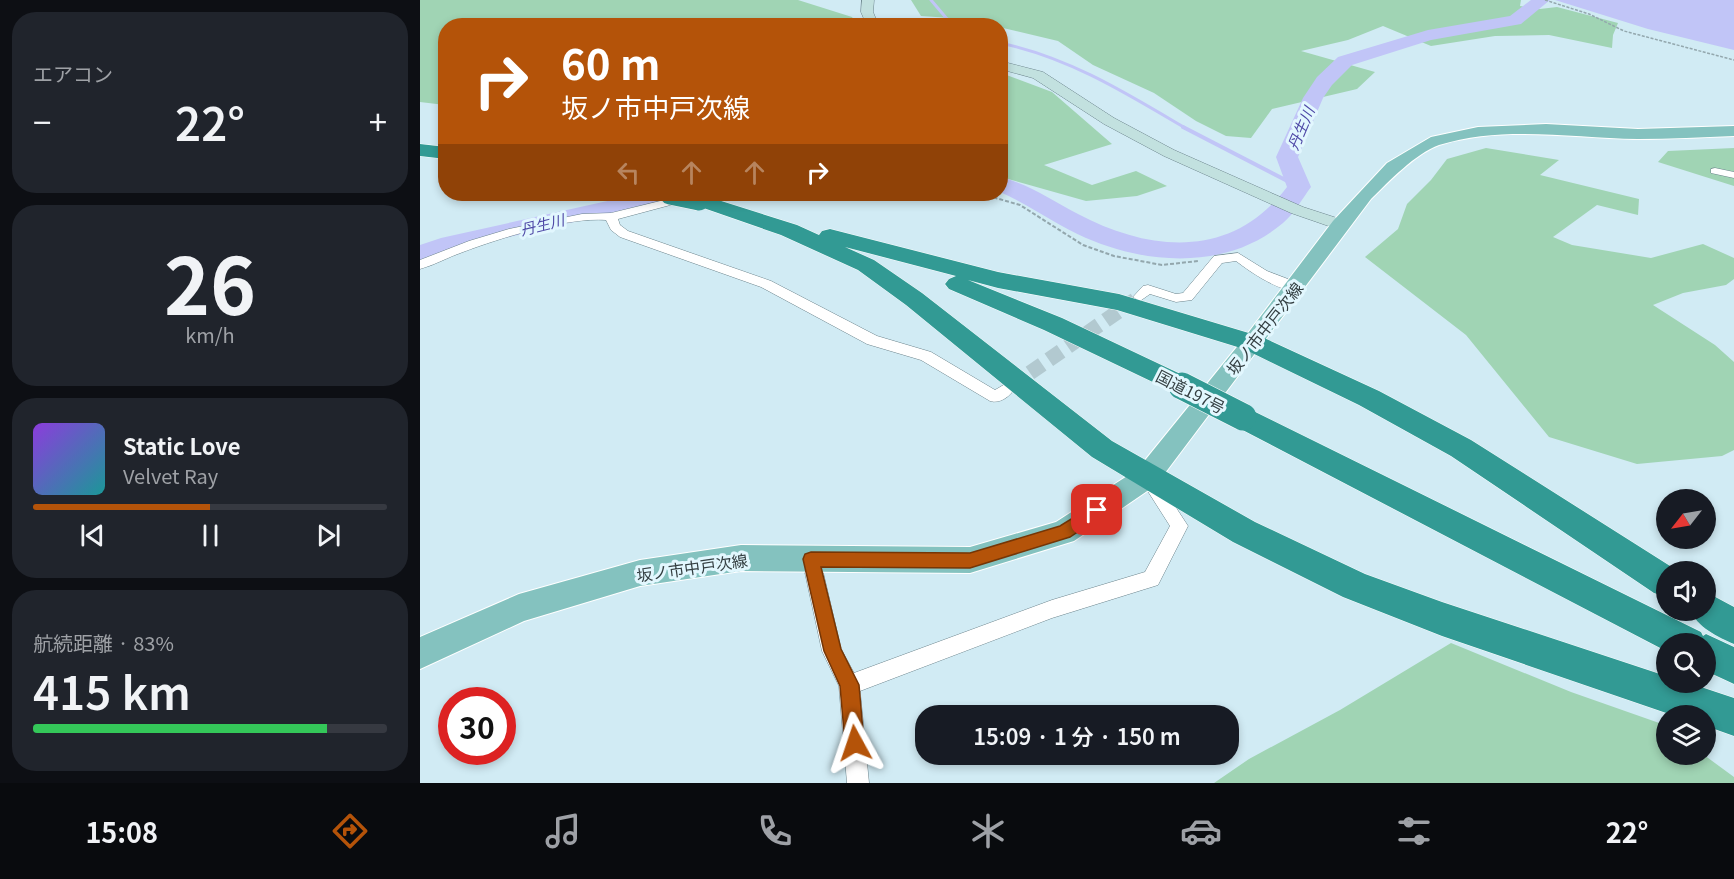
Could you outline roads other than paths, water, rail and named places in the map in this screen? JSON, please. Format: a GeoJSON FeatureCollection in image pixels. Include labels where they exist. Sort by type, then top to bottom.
{"type":"FeatureCollection","features":[{"type":"Feature","properties":{"kind":"highway"},"geometry":{"type":"LineString","coordinates":[[420,150],[438,152]]}},
{"type":"Feature","properties":{"kind":"highway"},"geometry":{"type":"LineString","coordinates":[[712,201],[789,230],[866,265],[914,299],[1102,449],[1244,532],[1355,586],[1442,618],[1734,717]]}},
{"type":"Feature","properties":{"kind":"highway","name":"国道197号"},"geometry":{"type":"LineString","coordinates":[[714,201],[797,227],[993,298],[1053,324],[1182,386],[1667,633]]}},
{"type":"Feature","properties":{"kind":"highway"},"geometry":{"type":"LineString","coordinates":[[797,227],[998,280],[1119,302],[1253,343],[1369,398],[1461,448],[1656,575]]}},
{"type":"Feature","properties":{"kind":"highway"},"geometry":{"type":"LineString","coordinates":[[1716,615],[1734,627]]}},
{"type":"Feature","properties":{"kind":"highway"},"geometry":{"type":"LineString","coordinates":[[1716,657],[1734,666]]}},
{"type":"Feature","properties":{"kind":"main road","name":"坂ノ市中戸次線"},"geometry":{"type":"LineString","coordinates":[[420,653],[519,608],[640,573],[741,558],[970,560],[1064,532],[1147,477],[1296,287],[1340,225],[1393,167],[1431,142],[1478,132],[1546,129],[1638,134],[1734,131]]}},
{"type":"Feature","properties":{"kind":"street"},"geometry":{"type":"LineString","coordinates":[[868,0],[867,12],[870,18]]}},
{"type":"Feature","properties":{"kind":"street"},"geometry":{"type":"LineString","coordinates":[[1008,67],[1038,75],[1138,138],[1301,212],[1340,225]]}},
{"type":"Feature","properties":{"kind":"street"},"geometry":{"type":"LineString","coordinates":[[1715,171],[1734,175]]}},
{"type":"Feature","properties":{"kind":"street"},"geometry":{"type":"LineString","coordinates":[[420,265],[496,234],[601,215],[611,217],[683,201]]}},
{"type":"Feature","properties":{"kind":"street"},"geometry":{"type":"LineString","coordinates":[[611,217],[615,228],[624,234],[766,284],[872,340],[926,356],[995,397],[1007,389]]}},
{"type":"Feature","properties":{"kind":"street"},"geometry":{"type":"LineString","coordinates":[[1140,297],[1148,289],[1176,298],[1187,297],[1218,259],[1238,256],[1262,274],[1296,287]]}},
{"type":"Feature","properties":{"kind":"street"},"geometry":{"type":"LineString","coordinates":[[849,685],[1052,609],[1151,579],[1179,526],[1147,477]]}},
{"type":"Feature","properties":{"kind":"street"},"geometry":{"type":"LineString","coordinates":[[811,559],[832,651],[849,685],[858,783]]}},
{"type":"Feature","properties":{"kind":"water"},"geometry":{"type":"Polygon","coordinates":[[[1555,0],[1734,0],[1734,50],[1648,29],[1555,0]]]}},
{"type":"Feature","properties":{"kind":"waterway"},"geometry":{"type":"LineString","coordinates":[[931,0],[946,18]]}},
{"type":"Feature","properties":{"kind":"waterway","name":"丹生川"},"geometry":{"type":"LineString","coordinates":[[1008,186],[1028,195],[1070,220],[1120,242],[1172,251],[1198,250],[1224,245],[1249,235],[1273,219],[1299,187],[1287,157],[1313,98],[1324,81],[1345,61],[1428,35],[1515,20],[1542,0]]}},
{"type":"Feature","properties":{"kind":"waterway"},"geometry":{"type":"LineString","coordinates":[[1008,45],[1073,67],[1118,89],[1185,128]]}},
{"type":"Feature","properties":{"kind":"waterway"},"geometry":{"type":"LineString","coordinates":[[1183,127],[1299,187]]}},
{"type":"Feature","properties":{"kind":"waterway","name":"丹生川"},"geometry":{"type":"LineString","coordinates":[[420,254],[511,228],[638,201]]}},
{"type":"Feature","properties":{"kind":"tunnel"},"geometry":{"type":"LineString","coordinates":[[1011,386],[1135,300]]}}]}
